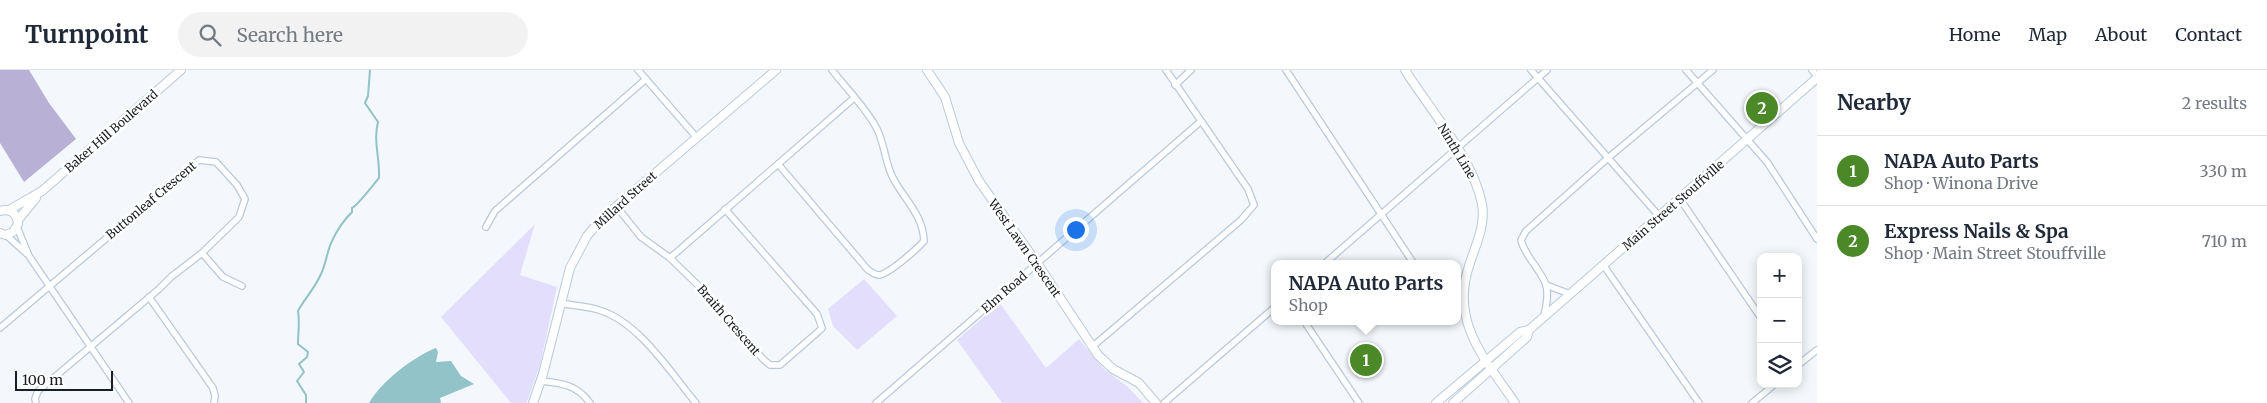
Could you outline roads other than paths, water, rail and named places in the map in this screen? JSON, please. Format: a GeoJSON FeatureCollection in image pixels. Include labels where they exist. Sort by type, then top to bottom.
{"type":"FeatureCollection","features":[{"type":"Feature","properties":{"kind":"street","name":"Baker Hill Boulevard"},"geometry":{"type":"LineString","coordinates":[[2,235],[13,232],[42,191],[181,70]]}},
{"type":"Feature","properties":{"kind":"street"},"geometry":{"type":"LineString","coordinates":[[638,70],[697,138]]}},
{"type":"Feature","properties":{"kind":"street","name":"Millard Street"},"geometry":{"type":"LineString","coordinates":[[533,403],[541,381],[570,268],[577,252],[598,222],[776,70]]}},
{"type":"Feature","properties":{"kind":"street"},"geometry":{"type":"LineString","coordinates":[[778,164],[868,270],[875,274],[881,275],[888,271],[924,242],[921,223],[889,172],[885,152],[876,126],[832,70]]}},
{"type":"Feature","properties":{"kind":"street","name":"West Lawn Crescent"},"geometry":{"type":"LineString","coordinates":[[927,70],[945,96],[959,143],[979,181],[1037,263],[1092,347],[1113,369],[1139,383],[1156,403]]}},
{"type":"Feature","properties":{"kind":"street"},"geometry":{"type":"LineString","coordinates":[[1092,347],[1240,220],[1254,204],[1248,189],[1200,122],[1166,70]]}},
{"type":"Feature","properties":{"kind":"street"},"geometry":{"type":"LineString","coordinates":[[1175,85],[1191,70]]}},
{"type":"Feature","properties":{"kind":"street"},"geometry":{"type":"LineString","coordinates":[[1286,70],[1411,260]]}},
{"type":"Feature","properties":{"kind":"street","name":"Ninth Line"},"geometry":{"type":"LineString","coordinates":[[1405,70],[1457,148],[1477,185],[1483,206],[1482,223],[1463,292],[1465,317],[1471,336],[1515,403]]}},
{"type":"Feature","properties":{"kind":"street"},"geometry":{"type":"LineString","coordinates":[[1531,70],[1659,216]]}},
{"type":"Feature","properties":{"kind":"street"},"geometry":{"type":"LineString","coordinates":[[1329,260],[1547,70]]}},
{"type":"Feature","properties":{"kind":"street"},"geometry":{"type":"LineString","coordinates":[[1686,70],[1767,162],[1817,239]]}},
{"type":"Feature","properties":{"kind":"street"},"geometry":{"type":"LineString","coordinates":[[1544,316],[1547,299],[1546,285],[1523,248],[1521,240],[1526,231],[1608,158],[1713,70]]}},
{"type":"Feature","properties":{"kind":"street"},"geometry":{"type":"LineString","coordinates":[[1812,70],[1817,77]]}},
{"type":"Feature","properties":{"kind":"street","name":"Main Street Stouffville"},"geometry":{"type":"LineString","coordinates":[[1436,403],[1485,360],[1520,332],[1529,330],[1604,266],[1817,77]]}},
{"type":"Feature","properties":{"kind":"street"},"geometry":{"type":"LineString","coordinates":[[486,227],[495,211],[646,79]]}},
{"type":"Feature","properties":{"kind":"street"},"geometry":{"type":"LineString","coordinates":[[670,258],[854,98]]}},
{"type":"Feature","properties":{"kind":"street","name":"Elm Road"},"geometry":{"type":"LineString","coordinates":[[876,403],[1200,122]]}},
{"type":"Feature","properties":{"kind":"street","name":"Buttonleaf Crescent"},"geometry":{"type":"LineString","coordinates":[[36,403],[38,391],[150,297],[171,277],[202,253],[239,217],[245,199],[237,185],[216,162],[199,160],[50,287]]}},
{"type":"Feature","properties":{"kind":"street","name":"Baker Hill Boulevard"},"geometry":{"type":"LineString","coordinates":[[4,209],[42,191]]}},
{"type":"Feature","properties":{"kind":"street"},"geometry":{"type":"LineString","coordinates":[[1680,199],[1757,312]]}},
{"type":"Feature","properties":{"kind":"street","name":"Braith Crescent"},"geometry":{"type":"LineString","coordinates":[[616,206],[641,237],[670,258],[704,291],[763,359],[770,365],[780,365],[822,328],[817,314],[725,209]]}},
{"type":"Feature","properties":{"kind":"street"},"geometry":{"type":"LineString","coordinates":[[4,209],[15,214],[29,256],[129,403]]}},
{"type":"Feature","properties":{"kind":"street"},"geometry":{"type":"LineString","coordinates":[[2,235],[29,256]]}},
{"type":"Feature","properties":{"kind":"street"},"geometry":{"type":"LineString","coordinates":[[202,253],[223,276],[242,286]]}},
{"type":"Feature","properties":{"kind":"street"},"geometry":{"type":"LineString","coordinates":[[1604,266],[1699,403]]}},
{"type":"Feature","properties":{"kind":"street"},"geometry":{"type":"LineString","coordinates":[[1546,285],[1570,294]]}},
{"type":"Feature","properties":{"kind":"street"},"geometry":{"type":"LineString","coordinates":[[0,328],[50,287]]}},
{"type":"Feature","properties":{"kind":"street"},"geometry":{"type":"LineString","coordinates":[[150,297],[213,390],[215,396],[214,403]]}},
{"type":"Feature","properties":{"kind":"street"},"geometry":{"type":"LineString","coordinates":[[561,303],[599,310],[622,321],[649,346],[696,403]]}},
{"type":"Feature","properties":{"kind":"street"},"geometry":{"type":"LineString","coordinates":[[1164,403],[1271,310]]}},
{"type":"Feature","properties":{"kind":"street"},"geometry":{"type":"LineString","coordinates":[[1307,325],[1359,403]]}},
{"type":"Feature","properties":{"kind":"street","name":"Main Street Stouffville"},"geometry":{"type":"LineString","coordinates":[[1453,403],[1527,337],[1529,330]]}},
{"type":"Feature","properties":{"kind":"street"},"geometry":{"type":"LineString","coordinates":[[1802,362],[1817,350]]}},
{"type":"Feature","properties":{"kind":"street"},"geometry":{"type":"LineString","coordinates":[[541,381],[566,384],[575,388],[590,403]]}},
{"type":"Feature","properties":{"kind":"street"},"geometry":{"type":"LineString","coordinates":[[1752,403],[1770,388]]}},
{"type":"Feature","properties":{"kind":"water"},"geometry":{"type":"Polygon","coordinates":[[[436,348],[438,352],[436,362],[451,361],[461,376],[474,384],[440,398],[441,403],[369,403],[381,387],[398,371],[418,357],[436,348]]]}},
{"type":"Feature","properties":{"kind":"waterway"},"geometry":{"type":"LineString","coordinates":[[306,403],[306,395],[297,381],[304,372],[299,364],[307,357],[308,352],[298,344],[298,311],[319,279],[330,245],[338,229],[352,212],[352,208],[379,178],[376,143],[378,122],[365,103],[368,96],[370,70]]}},
{"type":"Feature","properties":{"kind":"place","name":"Express Nails & Spa"},"geometry":{"type":"Point","coordinates":[1762,108]}},
{"type":"Feature","properties":{"kind":"place","name":"NAPA Auto Parts"},"geometry":{"type":"Point","coordinates":[1366,360]}}]}
